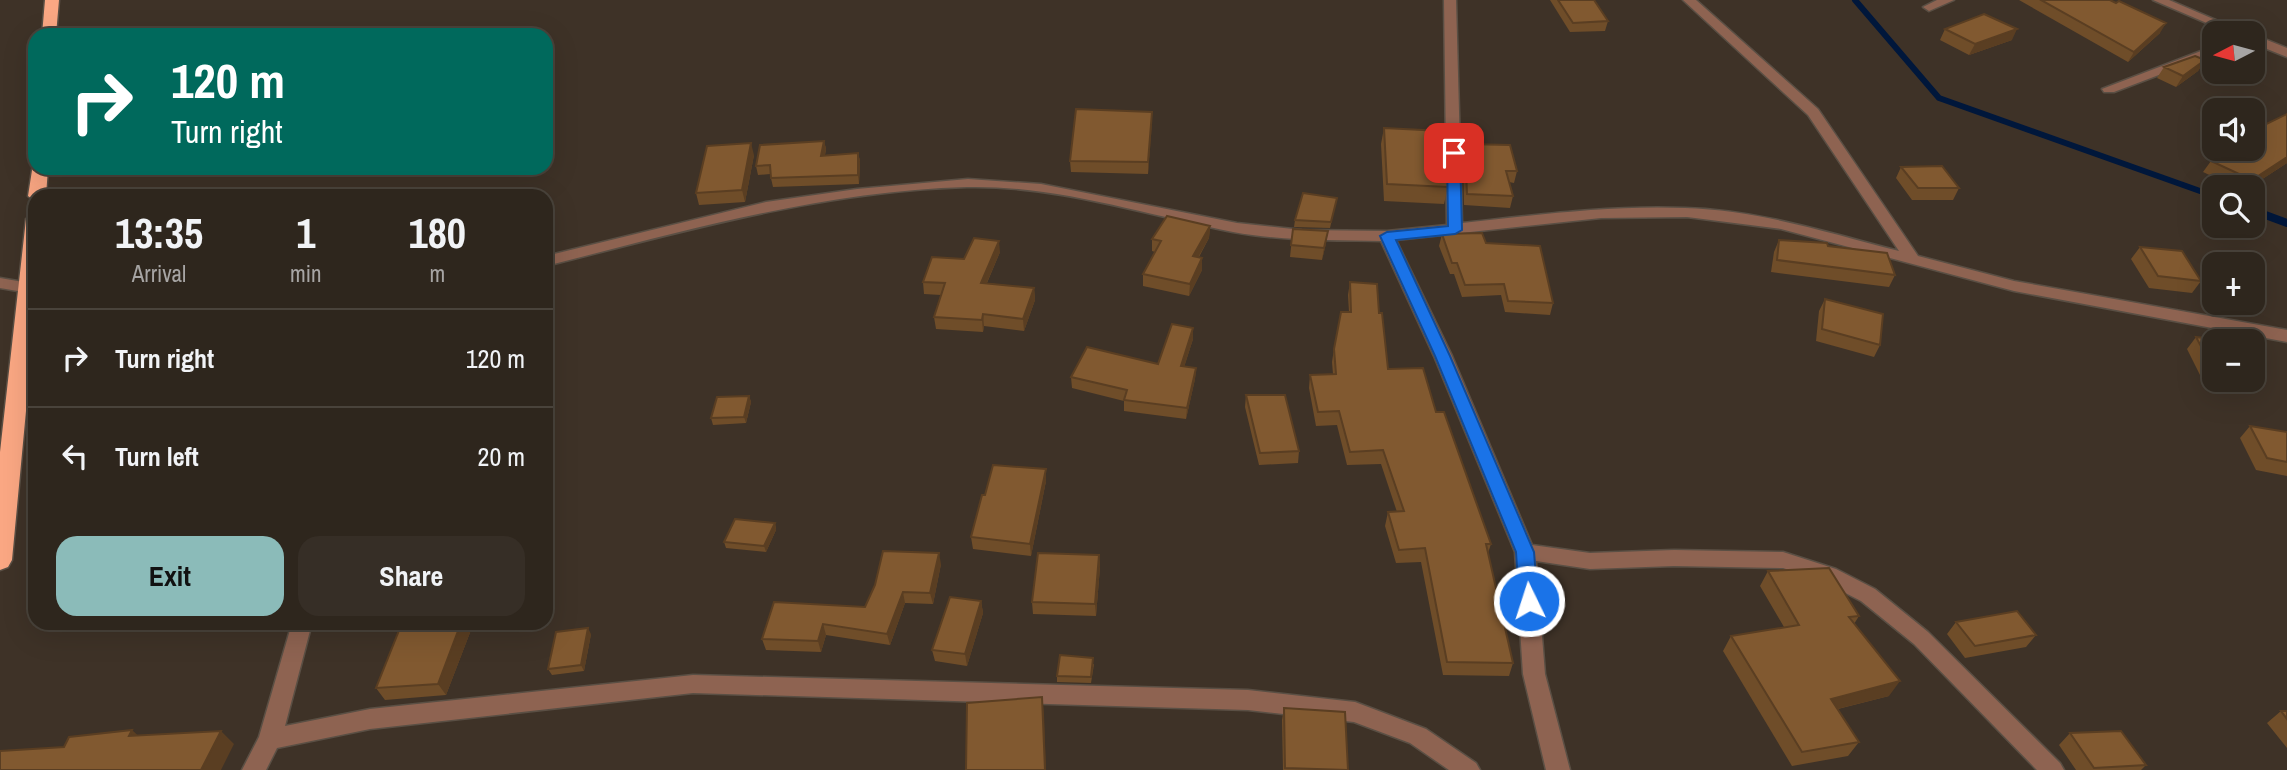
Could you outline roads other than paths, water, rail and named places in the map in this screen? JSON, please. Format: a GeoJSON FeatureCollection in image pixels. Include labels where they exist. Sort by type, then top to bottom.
{"type":"FeatureCollection","features":[{"type":"Feature","properties":{"kind":"highway"},"geometry":{"type":"LineString","coordinates":[[50,28],[52,0]]}},
{"type":"Feature","properties":{"kind":"highway"},"geometry":{"type":"LineString","coordinates":[[0,560],[28,287]]}},
{"type":"Feature","properties":{"kind":"street"},"geometry":{"type":"LineString","coordinates":[[1450,0],[1455,230]]}},
{"type":"Feature","properties":{"kind":"street"},"geometry":{"type":"LineString","coordinates":[[1689,0],[1813,112],[1913,260]]}},
{"type":"Feature","properties":{"kind":"street"},"geometry":{"type":"LineString","coordinates":[[1928,8],[1948,0]]}},
{"type":"Feature","properties":{"kind":"street"},"geometry":{"type":"LineString","coordinates":[[2158,0],[2210,21]]}},
{"type":"Feature","properties":{"kind":"street"},"geometry":{"type":"LineString","coordinates":[[2265,44],[2287,53]]}},
{"type":"Feature","properties":{"kind":"street"},"geometry":{"type":"LineString","coordinates":[[2109,89],[2202,54]]}},
{"type":"Feature","properties":{"kind":"street"},"geometry":{"type":"LineString","coordinates":[[553,259],[766,206],[857,193],[968,183],[1041,188],[1237,228],[1302,235],[1387,236],[1601,213],[1687,212],[1782,225],[2014,286],[2287,335]]}},
{"type":"Feature","properties":{"kind":"street"},"geometry":{"type":"LineString","coordinates":[[1387,236],[1443,356],[1525,552],[1534,674],[1558,770]]}},
{"type":"Feature","properties":{"kind":"street"},"geometry":{"type":"LineString","coordinates":[[0,283],[28,288]]}},
{"type":"Feature","properties":{"kind":"street"},"geometry":{"type":"LineString","coordinates":[[1525,552],[1590,561],[1674,558],[1783,560],[1829,575],[1868,595],[1921,638],[2052,770]]}},
{"type":"Feature","properties":{"kind":"street"},"geometry":{"type":"LineString","coordinates":[[254,770],[270,739],[300,630]]}},
{"type":"Feature","properties":{"kind":"street"},"geometry":{"type":"LineString","coordinates":[[270,739],[370,719],[693,684],[1248,701],[1355,712],[1418,736],[1468,770]]}},
{"type":"Feature","properties":{"kind":"waterway"},"geometry":{"type":"LineString","coordinates":[[1855,0],[1939,98],[2202,192]]}},
{"type":"Feature","properties":{"kind":"waterway"},"geometry":{"type":"LineString","coordinates":[[2265,215],[2287,223]]}}]}
